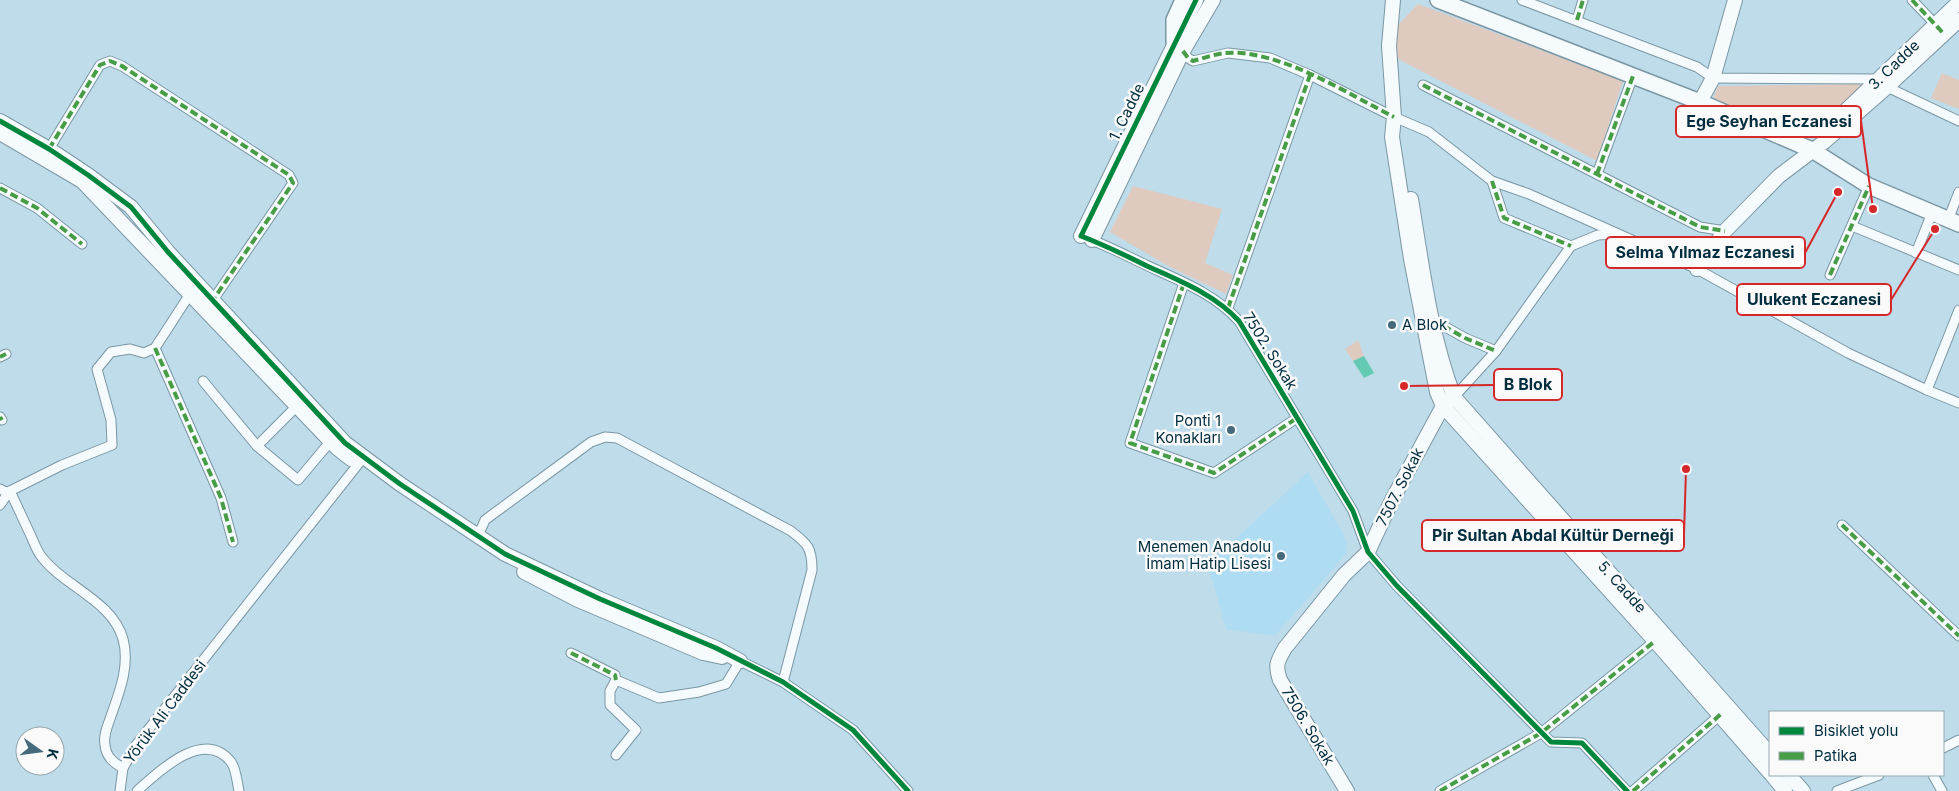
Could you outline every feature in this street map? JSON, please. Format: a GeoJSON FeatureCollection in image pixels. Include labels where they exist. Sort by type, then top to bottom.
{"type":"FeatureCollection","features":[{"type":"Feature","properties":{"kind":"main road"},"geometry":{"type":"LineString","coordinates":[[1179,46],[1174,20],[1183,0]]}},
{"type":"Feature","properties":{"kind":"main road"},"geometry":{"type":"LineString","coordinates":[[1438,0],[1700,102],[1812,150],[1869,186],[1954,222]]}},
{"type":"Feature","properties":{"kind":"street","name":"1. Cadde"},"geometry":{"type":"LineString","coordinates":[[1086,238],[1179,46],[1196,0]]}},
{"type":"Feature","properties":{"kind":"street","name":"1. Cadde"},"geometry":{"type":"LineString","coordinates":[[1179,46],[1213,0]]}},
{"type":"Feature","properties":{"kind":"street"},"geometry":{"type":"LineString","coordinates":[[1393,0],[1389,46],[1394,117],[1392,137],[1411,260],[1437,392],[1448,401],[1769,772]]}},
{"type":"Feature","properties":{"kind":"street"},"geometry":{"type":"LineString","coordinates":[[1522,0],[1697,67],[1712,78],[1884,83],[1959,121]]}},
{"type":"Feature","properties":{"kind":"street"},"geometry":{"type":"LineString","coordinates":[[1577,20],[1583,0]]}},
{"type":"Feature","properties":{"kind":"street"},"geometry":{"type":"LineString","coordinates":[[1700,102],[1712,78],[1735,0]]}},
{"type":"Feature","properties":{"kind":"street"},"geometry":{"type":"LineString","coordinates":[[1912,0],[1940,29]]}},
{"type":"Feature","properties":{"kind":"street","name":"3. Cadde"},"geometry":{"type":"LineString","coordinates":[[1697,269],[1725,231],[1779,176],[1812,150],[1940,29],[1959,2]]}},
{"type":"Feature","properties":{"kind":"street","name":"3. Cadde"},"geometry":{"type":"LineString","coordinates":[[1940,29],[1959,20]]}},
{"type":"Feature","properties":{"kind":"street"},"geometry":{"type":"LineString","coordinates":[[1179,46],[1188,58],[1193,61],[1228,53],[1270,58],[1310,75],[1394,117],[1429,132],[1492,182],[1529,194],[1697,269],[1848,353],[1926,390],[1959,403]]}},
{"type":"Feature","properties":{"kind":"street"},"geometry":{"type":"LineString","coordinates":[[49,149],[100,66],[110,61],[122,66],[289,175],[293,183],[213,300]]}},
{"type":"Feature","properties":{"kind":"street"},"geometry":{"type":"LineString","coordinates":[[1228,308],[1310,75]]}},
{"type":"Feature","properties":{"kind":"street"},"geometry":{"type":"LineString","coordinates":[[1596,174],[1632,76]]}},
{"type":"Feature","properties":{"kind":"street"},"geometry":{"type":"LineString","coordinates":[[1423,85],[1700,227],[1725,231]]}},
{"type":"Feature","properties":{"kind":"street"},"geometry":{"type":"LineString","coordinates":[[1394,117],[1400,136],[1422,270],[1446,376],[1448,401]]}},
{"type":"Feature","properties":{"kind":"street"},"geometry":{"type":"LineString","coordinates":[[0,121],[49,149],[131,206],[168,252],[361,461],[500,560],[560,592],[703,653],[740,661]]}},
{"type":"Feature","properties":{"kind":"street"},"geometry":{"type":"LineString","coordinates":[[0,133],[82,181],[330,442],[505,554],[600,598],[716,648],[783,682],[854,730],[907,791]]}},
{"type":"Feature","properties":{"kind":"street"},"geometry":{"type":"LineString","coordinates":[[1492,182],[1504,218],[1571,246]]}},
{"type":"Feature","properties":{"kind":"street"},"geometry":{"type":"LineString","coordinates":[[1830,275],[1869,186]]}},
{"type":"Feature","properties":{"kind":"street"},"geometry":{"type":"LineString","coordinates":[[0,188],[38,208],[82,244]]}},
{"type":"Feature","properties":{"kind":"street"},"geometry":{"type":"LineString","coordinates":[[1954,222],[1959,192]]}},
{"type":"Feature","properties":{"kind":"street"},"geometry":{"type":"LineString","coordinates":[[1916,253],[1932,213]]}},
{"type":"Feature","properties":{"kind":"street"},"geometry":{"type":"LineString","coordinates":[[1852,226],[1959,270]]}},
{"type":"Feature","properties":{"kind":"street"},"geometry":{"type":"LineString","coordinates":[[1448,401],[1496,351],[1571,246],[1598,235],[1616,234]]}},
{"type":"Feature","properties":{"kind":"street","name":"7502. Sokak"},"geometry":{"type":"LineString","coordinates":[[1086,238],[1184,283],[1228,308],[1239,321],[1353,511],[1368,552]]}},
{"type":"Feature","properties":{"kind":"street"},"geometry":{"type":"LineString","coordinates":[[1184,283],[1130,443],[1214,473],[1297,418]]}},
{"type":"Feature","properties":{"kind":"street"},"geometry":{"type":"LineString","coordinates":[[0,506],[6,491],[62,464],[112,445],[111,420],[97,369],[111,352],[130,349],[144,353],[155,348],[190,294]]}},
{"type":"Feature","properties":{"kind":"street"},"geometry":{"type":"LineString","coordinates":[[1926,390],[1959,310]]}},
{"type":"Feature","properties":{"kind":"street"},"geometry":{"type":"LineString","coordinates":[[1433,320],[1465,338],[1496,351]]}},
{"type":"Feature","properties":{"kind":"street"},"geometry":{"type":"LineString","coordinates":[[155,348],[220,498],[233,542]]}},
{"type":"Feature","properties":{"kind":"street"},"geometry":{"type":"LineString","coordinates":[[202,381],[258,446],[298,480],[330,442]]}},
{"type":"Feature","properties":{"kind":"street","name":"7507. Sokak"},"geometry":{"type":"LineString","coordinates":[[1278,659],[1344,576],[1368,552],[1392,500],[1448,401]]}},
{"type":"Feature","properties":{"kind":"street","name":"5. Cadde"},"geometry":{"type":"LineString","coordinates":[[1448,401],[1769,753]]}},
{"type":"Feature","properties":{"kind":"street"},"geometry":{"type":"LineString","coordinates":[[258,446],[297,406]]}},
{"type":"Feature","properties":{"kind":"street"},"geometry":{"type":"LineString","coordinates":[[478,536],[485,520],[590,442],[605,437],[618,438],[791,531],[806,543],[812,554],[812,570],[783,682]]}},
{"type":"Feature","properties":{"kind":"street","name":"Yörük Ali Caddesi"},"geometry":{"type":"LineString","coordinates":[[6,491],[40,555],[60,577],[111,616],[122,638],[125,664],[122,682],[105,734],[104,744],[109,758],[123,768],[136,745],[361,461]]}},
{"type":"Feature","properties":{"kind":"street"},"geometry":{"type":"LineString","coordinates":[[1842,525],[1959,636]]}},
{"type":"Feature","properties":{"kind":"street"},"geometry":{"type":"LineString","coordinates":[[1368,552],[1397,586],[1541,733],[1551,742],[1582,743],[1627,791]]}},
{"type":"Feature","properties":{"kind":"street"},"geometry":{"type":"LineString","coordinates":[[1440,791],[1541,733],[1656,641]]}},
{"type":"Feature","properties":{"kind":"street"},"geometry":{"type":"LineString","coordinates":[[571,653],[615,675],[616,680],[610,691],[610,705],[636,730],[616,755]]}},
{"type":"Feature","properties":{"kind":"street","name":"7506. Sokak"},"geometry":{"type":"LineString","coordinates":[[1278,659],[1276,668],[1280,680],[1347,791]]}},
{"type":"Feature","properties":{"kind":"street"},"geometry":{"type":"LineString","coordinates":[[616,680],[659,698],[699,692],[726,684],[740,661]]}},
{"type":"Feature","properties":{"kind":"street"},"geometry":{"type":"LineString","coordinates":[[1633,791],[1721,714]]}},
{"type":"Feature","properties":{"kind":"street"},"geometry":{"type":"LineString","coordinates":[[1944,748],[1959,740]]}},
{"type":"Feature","properties":{"kind":"street"},"geometry":{"type":"LineString","coordinates":[[137,791],[157,772],[183,754],[209,749],[220,752],[232,763],[239,791]]}},
{"type":"Feature","properties":{"kind":"street"},"geometry":{"type":"LineString","coordinates":[[120,791],[123,768]]}},
{"type":"Feature","properties":{"kind":"street"},"geometry":{"type":"LineString","coordinates":[[1773,776],[1785,791]]}},
{"type":"Feature","properties":{"kind":"street"},"geometry":{"type":"LineString","coordinates":[[1790,776],[1803,791]]}},
{"type":"Feature","properties":{"kind":"street"},"geometry":{"type":"LineString","coordinates":[[1837,791],[1876,776]]}},
{"type":"Feature","properties":{"kind":"street"},"geometry":{"type":"LineString","coordinates":[[1934,776],[1942,791]]}},
{"type":"Feature","properties":{"kind":"shaded area"},"geometry":{"type":"Polygon","coordinates":[[[1418,4],[1623,81],[1597,161],[1394,57],[1398,25],[1418,4]]]}},
{"type":"Feature","properties":{"kind":"shaded area"},"geometry":{"type":"Polygon","coordinates":[[[1942,73],[1959,80],[1959,109],[1931,98],[1942,73]]]}},
{"type":"Feature","properties":{"kind":"shaded area"},"geometry":{"type":"Polygon","coordinates":[[[1867,84],[1808,139],[1712,101],[1718,86],[1867,84]]]}},
{"type":"Feature","properties":{"kind":"shaded area"},"geometry":{"type":"Polygon","coordinates":[[[1133,186],[1222,209],[1205,263],[1233,275],[1226,294],[1170,267],[1110,232],[1133,186]]]}},
{"type":"Feature","properties":{"kind":"shaded area"},"geometry":{"type":"Polygon","coordinates":[[[1358,340],[1364,356],[1353,361],[1345,349],[1358,340]]]}},
{"type":"Feature","properties":{"kind":"shaded area"},"geometry":{"type":"Polygon","coordinates":[[[1364,356],[1374,373],[1364,378],[1353,361],[1364,356]]]}},
{"type":"Feature","properties":{"kind":"shaded area","name":"Menemen Anadolu İmam Hatip Lisesi"},"geometry":{"type":"Polygon","coordinates":[[[1308,472],[1343,534],[1347,545],[1346,554],[1275,636],[1226,629],[1208,564],[1308,472]]]}},
{"type":"Feature","properties":{"kind":"marked path"},"geometry":{"type":"LineString","coordinates":[[1577,20],[1583,0]]}},
{"type":"Feature","properties":{"kind":"marked path"},"geometry":{"type":"LineString","coordinates":[[1912,0],[1944,34]]}},
{"type":"Feature","properties":{"kind":"marked path"},"geometry":{"type":"LineString","coordinates":[[1183,51],[1193,61],[1226,53],[1268,58],[1313,75],[1394,117]]}},
{"type":"Feature","properties":{"kind":"marked path"},"geometry":{"type":"LineString","coordinates":[[49,149],[100,65],[110,61],[122,66],[289,175],[293,183],[213,300]]}},
{"type":"Feature","properties":{"kind":"marked path"},"geometry":{"type":"LineString","coordinates":[[1228,308],[1310,75]]}},
{"type":"Feature","properties":{"kind":"marked path"},"geometry":{"type":"LineString","coordinates":[[1597,174],[1633,76]]}},
{"type":"Feature","properties":{"kind":"marked path"},"geometry":{"type":"LineString","coordinates":[[1423,85],[1700,227],[1725,231]]}},
{"type":"Feature","properties":{"kind":"marked path"},"geometry":{"type":"LineString","coordinates":[[1492,181],[1504,218],[1571,246]]}},
{"type":"Feature","properties":{"kind":"marked path"},"geometry":{"type":"LineString","coordinates":[[1830,275],[1869,186]]}},
{"type":"Feature","properties":{"kind":"marked path"},"geometry":{"type":"LineString","coordinates":[[0,188],[37,208],[82,244]]}},
{"type":"Feature","properties":{"kind":"marked path"},"geometry":{"type":"LineString","coordinates":[[1184,283],[1130,443],[1214,473],[1297,418]]}},
{"type":"Feature","properties":{"kind":"marked path"},"geometry":{"type":"LineString","coordinates":[[1433,320],[1465,338],[1496,351]]}},
{"type":"Feature","properties":{"kind":"marked path"},"geometry":{"type":"LineString","coordinates":[[155,348],[221,498],[233,542]]}},
{"type":"Feature","properties":{"kind":"marked path"},"geometry":{"type":"LineString","coordinates":[[0,357],[6,354]]}},
{"type":"Feature","properties":{"kind":"marked path"},"geometry":{"type":"LineString","coordinates":[[1842,525],[1959,636]]}},
{"type":"Feature","properties":{"kind":"marked path"},"geometry":{"type":"LineString","coordinates":[[1440,791],[1541,733],[1655,641]]}},
{"type":"Feature","properties":{"kind":"marked path"},"geometry":{"type":"LineString","coordinates":[[571,653],[615,675],[616,680]]}},
{"type":"Feature","properties":{"kind":"marked path"},"geometry":{"type":"LineString","coordinates":[[1633,791],[1721,714]]}},
{"type":"Feature","properties":{"kind":"cycle path"},"geometry":{"type":"LineString","coordinates":[[1196,0],[1081,236],[1196,289],[1219,303],[1239,321],[1353,511],[1368,552],[1397,586],[1551,742],[1582,743],[1627,791]]}},
{"type":"Feature","properties":{"kind":"cycle path"},"geometry":{"type":"LineString","coordinates":[[0,121],[49,149],[131,207],[168,252],[345,443],[400,484],[505,554],[600,599],[716,648],[783,682],[853,730],[908,791]]}},
{"type":"Feature","properties":{"kind":"place","name":"Selma Yılmaz Eczanesi"},"geometry":{"type":"Point","coordinates":[1838,192]}},
{"type":"Feature","properties":{"kind":"place","name":"Ege Seyhan Eczanesi"},"geometry":{"type":"Point","coordinates":[1873,209]}},
{"type":"Feature","properties":{"kind":"place","name":"Ulukent Eczanesi"},"geometry":{"type":"Point","coordinates":[1935,229]}},
{"type":"Feature","properties":{"kind":"place","name":"A Blok"},"geometry":{"type":"Point","coordinates":[1392,325]}},
{"type":"Feature","properties":{"kind":"place","name":"B Blok"},"geometry":{"type":"Point","coordinates":[1404,386]}},
{"type":"Feature","properties":{"kind":"place","name":"Ponti 1 Konakları"},"geometry":{"type":"Point","coordinates":[1231,430]}},
{"type":"Feature","properties":{"kind":"place","name":"Pir Sultan Abdal Kültür Derneği"},"geometry":{"type":"Point","coordinates":[1686,469]}},
{"type":"Feature","properties":{"kind":"place","name":"Menemen Anadolu İmam Hatip Lisesi"},"geometry":{"type":"Point","coordinates":[1281,556]}}]}
